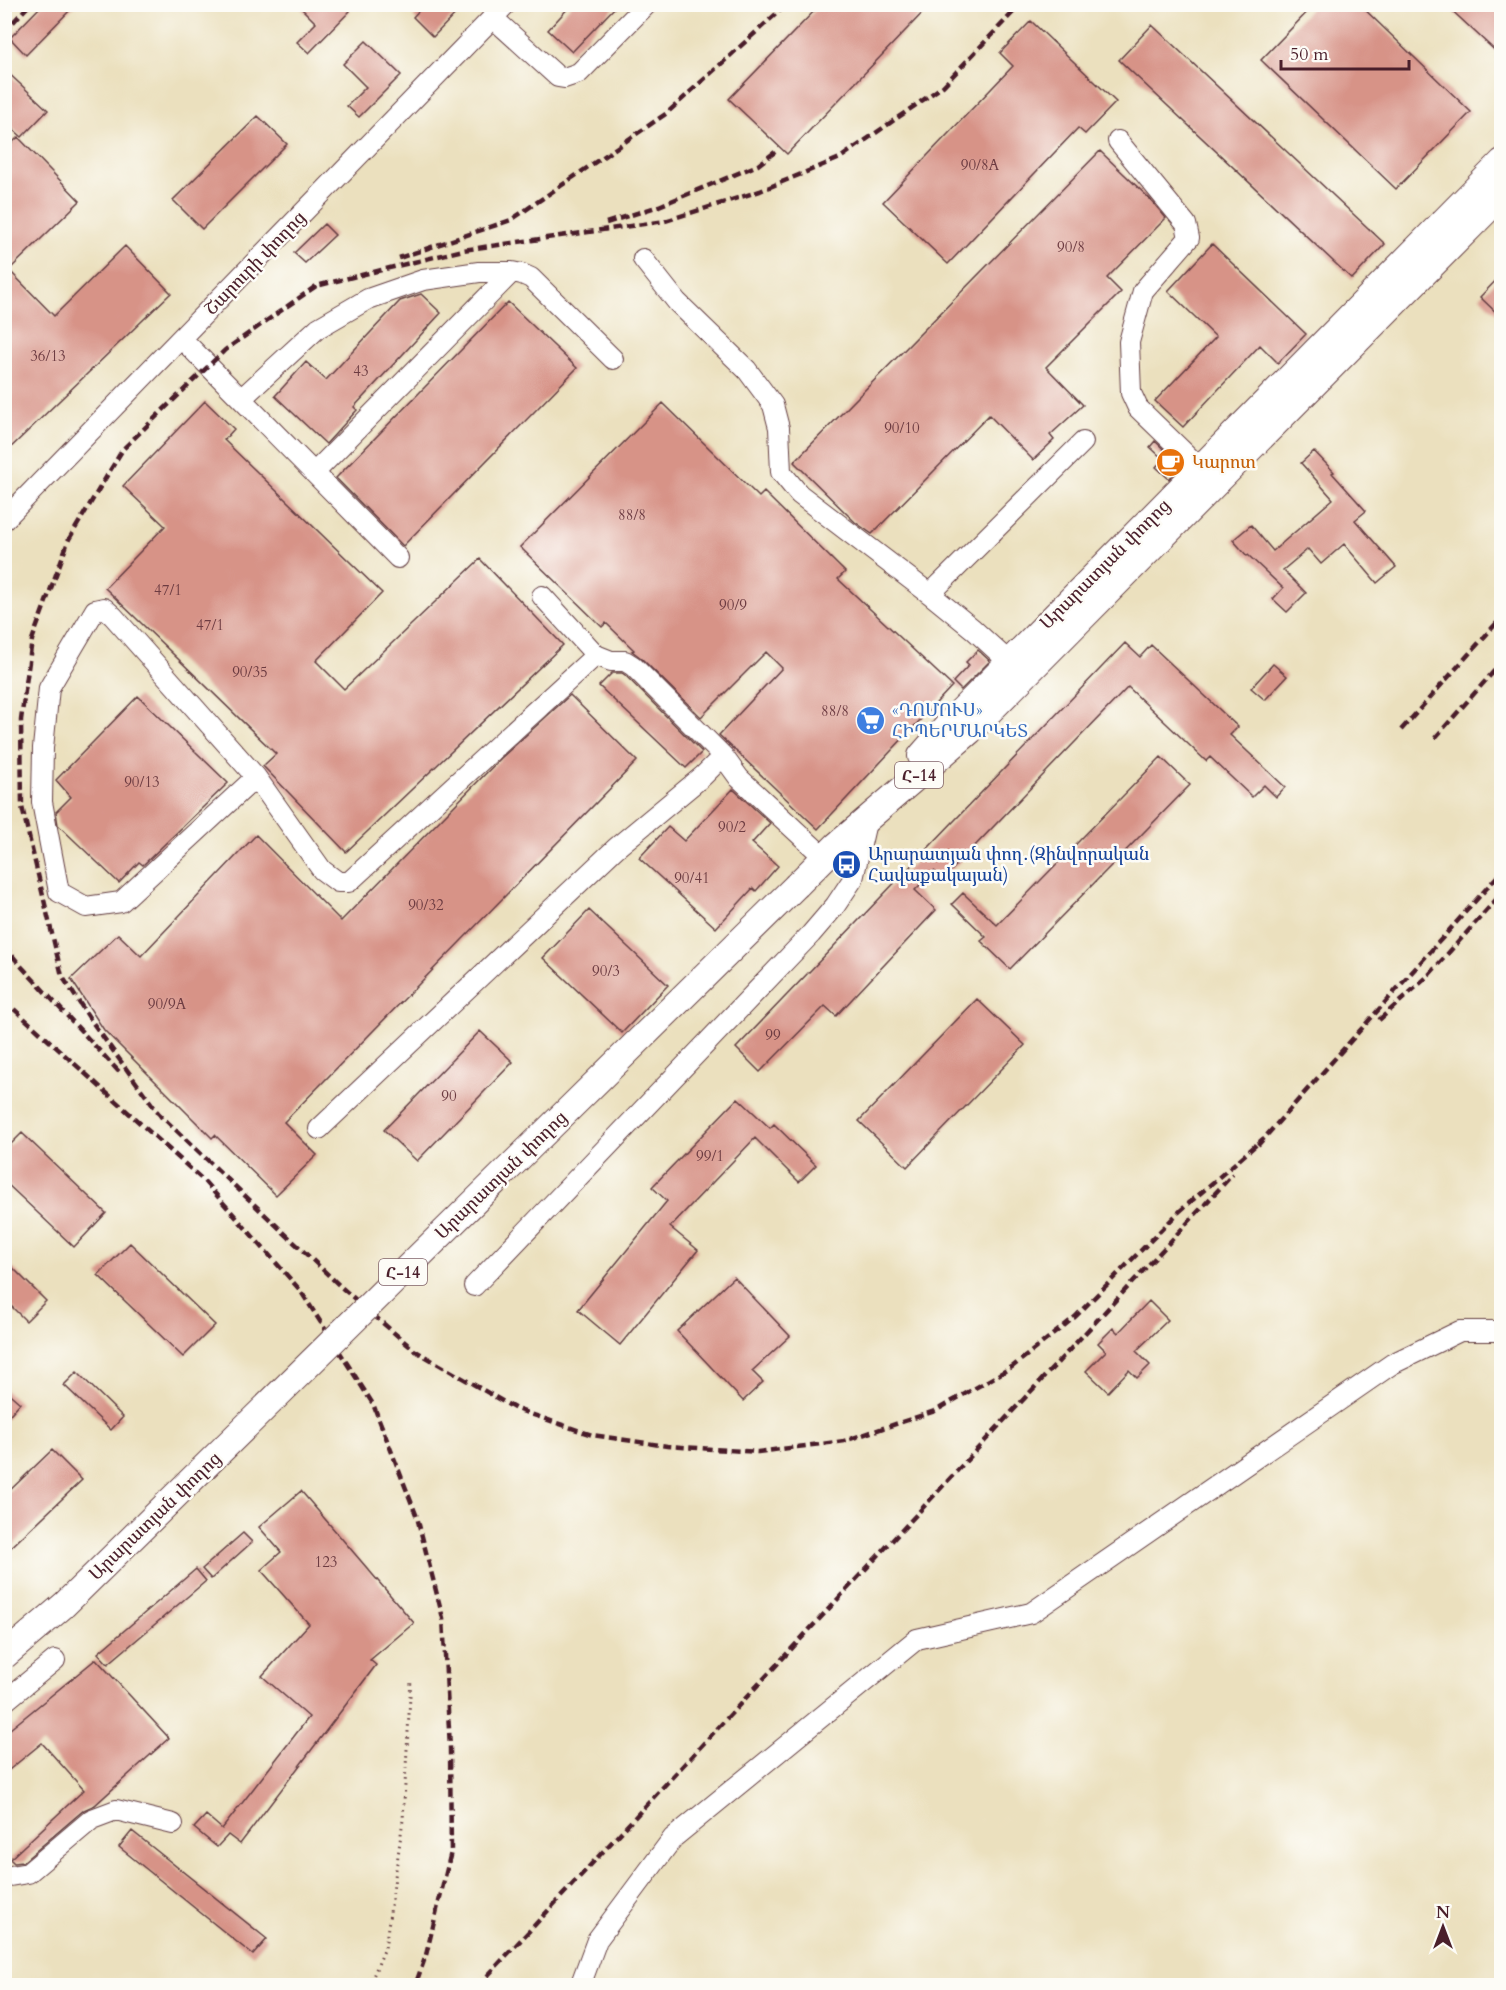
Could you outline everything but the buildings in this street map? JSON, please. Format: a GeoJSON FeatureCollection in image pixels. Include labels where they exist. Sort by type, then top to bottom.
{"type":"FeatureCollection","features":[{"type":"Feature","properties":{"kind":"main road","name":"Արարատյան փողոց"},"geometry":{"type":"LineString","coordinates":[[867,819],[955,717],[1502,162]]}},
{"type":"Feature","properties":{"kind":"main road","name":"Արարատյան փողոց"},"geometry":{"type":"LineString","coordinates":[[4,1656],[64,1605],[825,858],[970,731],[1502,195]]}},
{"type":"Feature","properties":{"kind":"street"},"geometry":{"type":"LineString","coordinates":[[499,11],[558,76],[564,78],[579,73],[647,4]]}},
{"type":"Feature","properties":{"kind":"street","name":"Շարուրի փողոց"},"geometry":{"type":"LineString","coordinates":[[4,520],[499,11]]}},
{"type":"Feature","properties":{"kind":"street"},"geometry":{"type":"LineString","coordinates":[[1118,141],[1186,224],[1189,238],[1143,291],[1129,342],[1131,393],[1138,408],[1200,468]]}},
{"type":"Feature","properties":{"kind":"street"},"geometry":{"type":"LineString","coordinates":[[644,259],[677,302],[747,370],[774,405],[779,428],[781,472],[799,494],[930,594],[1009,662]]}},
{"type":"Feature","properties":{"kind":"street"},"geometry":{"type":"LineString","coordinates":[[241,399],[318,328],[368,299],[423,280],[479,272],[512,272],[531,278],[613,359]]}},
{"type":"Feature","properties":{"kind":"street"},"geometry":{"type":"LineString","coordinates":[[314,473],[512,272]]}},
{"type":"Feature","properties":{"kind":"street"},"geometry":{"type":"LineString","coordinates":[[181,338],[398,558]]}},
{"type":"Feature","properties":{"kind":"street"},"geometry":{"type":"LineString","coordinates":[[930,594],[1083,442]]}},
{"type":"Feature","properties":{"kind":"street"},"geometry":{"type":"LineString","coordinates":[[542,596],[596,655],[611,661],[626,661],[633,666],[723,756],[739,778],[825,858]]}},
{"type":"Feature","properties":{"kind":"street"},"geometry":{"type":"LineString","coordinates":[[256,777],[121,902],[86,907],[59,892],[42,802],[43,747],[49,688],[95,609],[104,608],[113,616],[256,777],[322,870],[338,882],[349,882],[596,655]]}},
{"type":"Feature","properties":{"kind":"street"},"geometry":{"type":"LineString","coordinates":[[319,1129],[616,848],[703,776],[723,756]]}},
{"type":"Feature","properties":{"kind":"street"},"geometry":{"type":"LineString","coordinates":[[474,1286],[812,934],[853,879],[867,819]]}},
{"type":"Feature","properties":{"kind":"street"},"geometry":{"type":"LineString","coordinates":[[580,1986],[597,1940],[673,1838],[917,1639],[1031,1613],[1392,1364],[1460,1330],[1502,1331]]}},
{"type":"Feature","properties":{"kind":"street"},"geometry":{"type":"LineString","coordinates":[[4,1702],[55,1660]]}},
{"type":"Feature","properties":{"kind":"street"},"geometry":{"type":"LineString","coordinates":[[4,1877],[28,1873],[92,1819],[116,1810],[173,1824]]}},
{"type":"Feature","properties":{"kind":"path"},"geometry":{"type":"LineString","coordinates":[[369,1986],[386,1948],[404,1820],[411,1680]]}},
{"type":"Feature","properties":{"kind":"railway"},"geometry":{"type":"LineString","coordinates":[[4,32],[30,4]]}},
{"type":"Feature","properties":{"kind":"railway"},"geometry":{"type":"LineString","coordinates":[[399,258],[511,220],[667,113],[787,4]]}},
{"type":"Feature","properties":{"kind":"railway"},"geometry":{"type":"LineString","coordinates":[[162,1118],[90,1019],[62,976],[22,807],[21,720],[32,640],[69,539],[123,449],[225,350],[316,286],[463,250],[665,221],[760,191],[840,158],[943,86],[1021,4]]}},
{"type":"Feature","properties":{"kind":"railway"},"geometry":{"type":"LineString","coordinates":[[606,223],[659,206],[758,165],[775,152]]}},
{"type":"Feature","properties":{"kind":"railway"},"geometry":{"type":"LineString","coordinates":[[1401,730],[1502,617]]}},
{"type":"Feature","properties":{"kind":"railway"},"geometry":{"type":"LineString","coordinates":[[1435,738],[1502,662]]}},
{"type":"Feature","properties":{"kind":"railway"},"geometry":{"type":"LineString","coordinates":[[1258,1145],[1502,871]]}},
{"type":"Feature","properties":{"kind":"railway"},"geometry":{"type":"LineString","coordinates":[[1379,1020],[1426,978],[1502,893]]}},
{"type":"Feature","properties":{"kind":"railway"},"geometry":{"type":"LineString","coordinates":[[4,945],[121,1074]]}},
{"type":"Feature","properties":{"kind":"railway"},"geometry":{"type":"LineString","coordinates":[[4,1000],[204,1181],[300,1290],[373,1404],[417,1517],[443,1618],[450,1748],[451,1852],[426,1955],[415,1986]]}},
{"type":"Feature","properties":{"kind":"railway"},"geometry":{"type":"LineString","coordinates":[[156,1111],[341,1287],[414,1350],[516,1409],[592,1435],[667,1446],[758,1452],[844,1441],[935,1411],[1012,1367],[1075,1317],[1180,1211],[1264,1138]]}},
{"type":"Feature","properties":{"kind":"railway"},"geometry":{"type":"LineString","coordinates":[[478,1986],[1233,1174]]}},
{"type":"Feature","properties":{"kind":"place","name":"Կարոտ"},"geometry":{"type":"Point","coordinates":[1171,462]}},
{"type":"Feature","properties":{"kind":"place","name":"«ԴՈՄՈՒՍ» ՀԻՊԵՐՄԱՐԿԵՏ"},"geometry":{"type":"Point","coordinates":[871,720]}},
{"type":"Feature","properties":{"kind":"place","name":"Արարատյան փող․(Զինվորական Հավաքակայան)"},"geometry":{"type":"Point","coordinates":[847,864]}}]}
